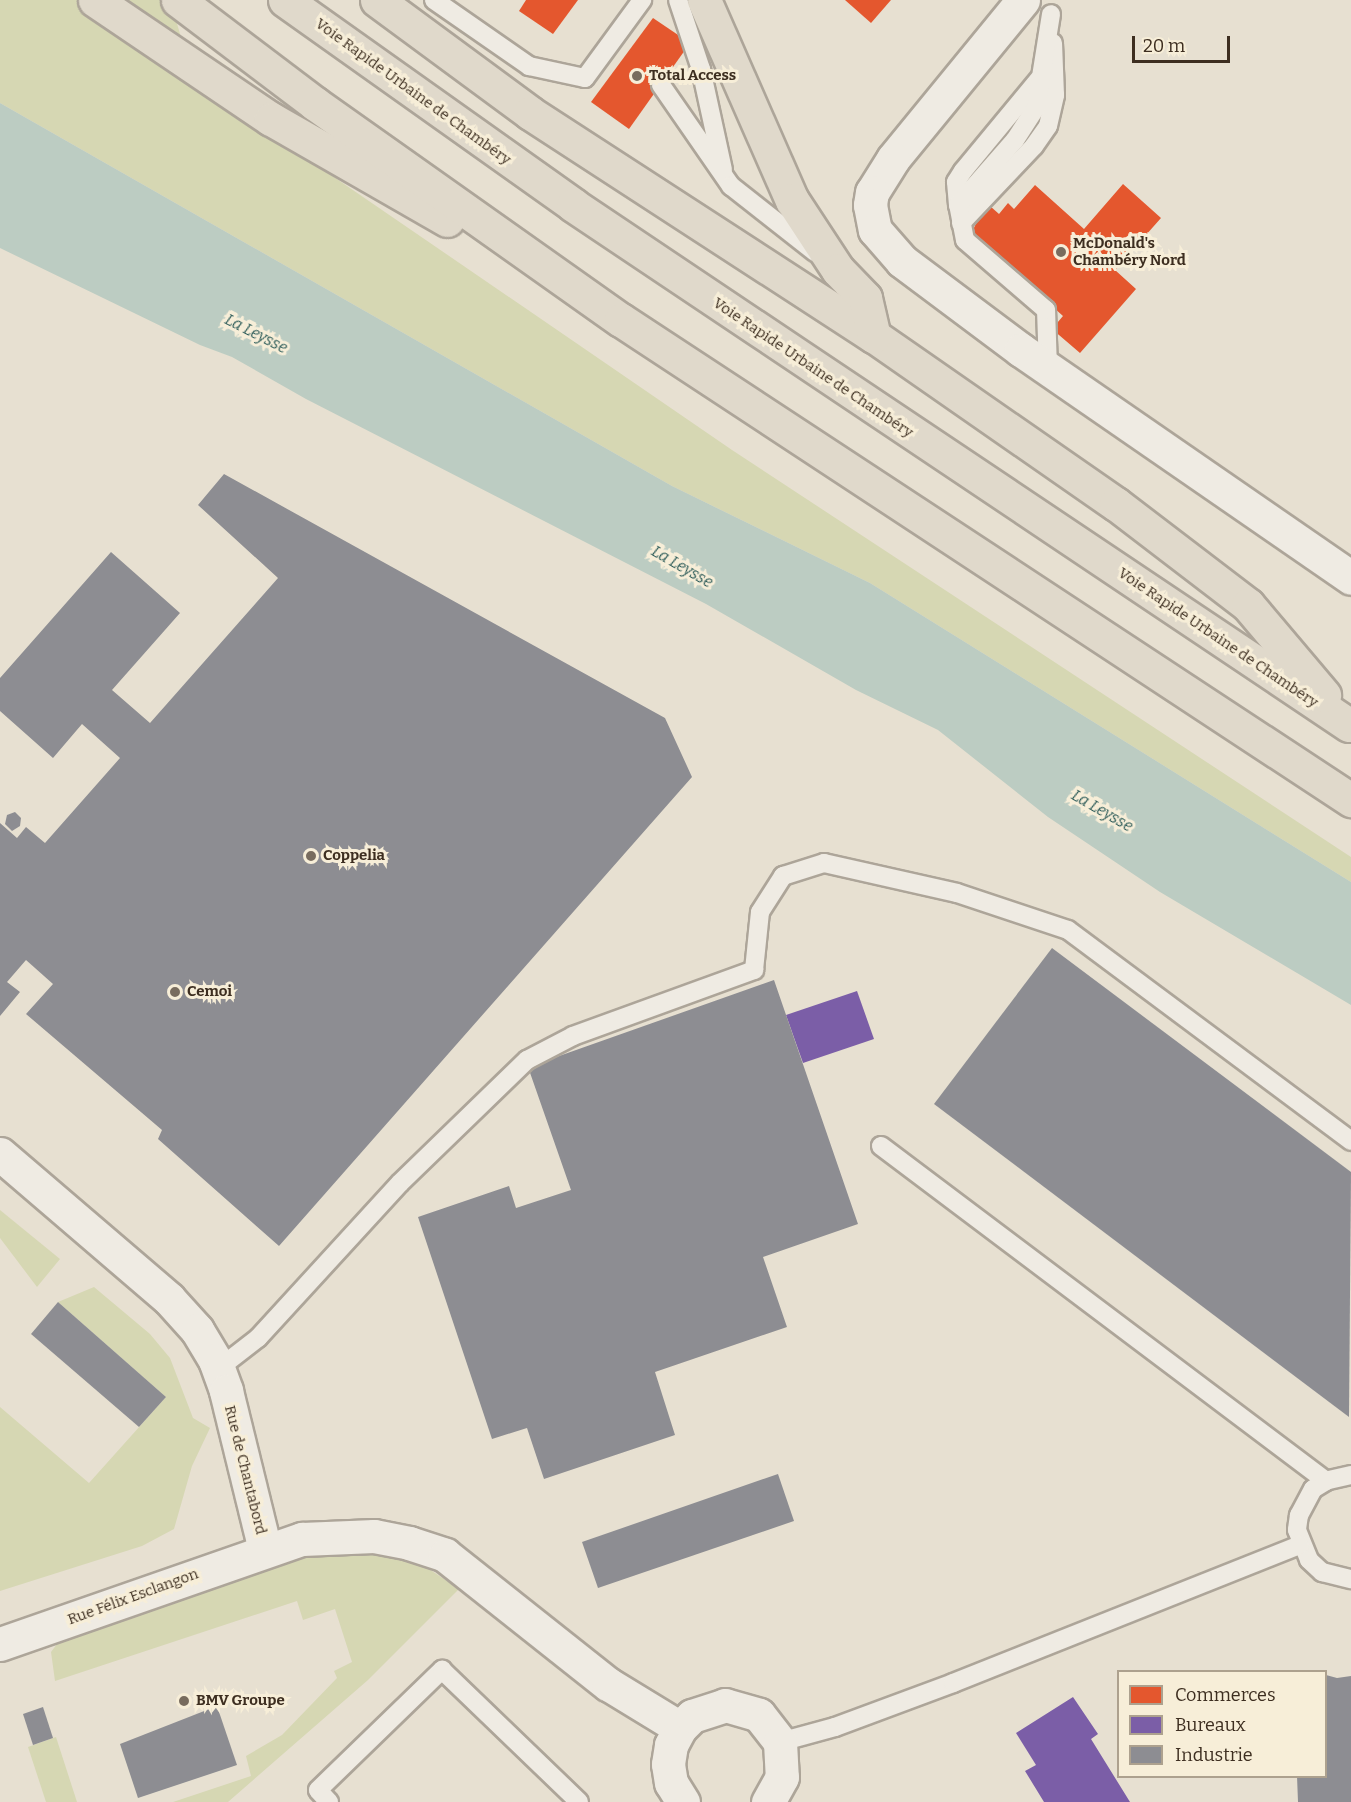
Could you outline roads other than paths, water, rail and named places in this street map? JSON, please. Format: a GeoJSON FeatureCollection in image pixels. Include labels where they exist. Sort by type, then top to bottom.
{"type":"FeatureCollection","features":[{"type":"Feature","properties":{"kind":"highway"},"geometry":{"type":"LineString","coordinates":[[95,0],[271,119],[621,320]]}},
{"type":"Feature","properties":{"kind":"highway"},"geometry":{"type":"LineString","coordinates":[[178,0],[314,103],[621,320],[1351,800]]}},
{"type":"Feature","properties":{"kind":"highway","name":"Voie Rapide Urbaine de Chambéry"},"geometry":{"type":"LineString","coordinates":[[285,0],[573,205],[1350,725]]}},
{"type":"Feature","properties":{"kind":"highway"},"geometry":{"type":"LineString","coordinates":[[377,0],[530,113],[873,336],[1116,504],[1248,605],[1350,725]]}},
{"type":"Feature","properties":{"kind":"highway"},"geometry":{"type":"LineString","coordinates":[[704,0],[792,200],[838,270],[865,298],[873,336]]}},
{"type":"Feature","properties":{"kind":"street"},"geometry":{"type":"LineString","coordinates":[[1037,7],[893,159],[872,192],[870,205],[875,230],[902,261],[1048,369],[1351,578]]}},
{"type":"Feature","properties":{"kind":"street","name":"Rue de Chantabord"},"geometry":{"type":"LineString","coordinates":[[0,1154],[169,1299],[198,1330],[218,1369],[265,1550],[302,1539],[333,1535],[386,1538],[444,1555],[608,1684],[680,1728]]}},
{"type":"Feature","properties":{"kind":"street","name":"Rue Félix Esclangon"},"geometry":{"type":"LineString","coordinates":[[0,1644],[265,1550]]}},
{"type":"Feature","properties":{"kind":"street"},"geometry":{"type":"LineString","coordinates":[[683,1802],[671,1783],[668,1764],[671,1745],[680,1728],[708,1708],[743,1708],[772,1727],[780,1742],[782,1777],[768,1802]]}},
{"type":"Feature","properties":{"kind":"lane"},"geometry":{"type":"LineString","coordinates":[[434,0],[529,66],[585,78],[642,0]]}},
{"type":"Feature","properties":{"kind":"lane"},"geometry":{"type":"LineString","coordinates":[[678,0],[701,69],[725,178]]}},
{"type":"Feature","properties":{"kind":"lane"},"geometry":{"type":"LineString","coordinates":[[1037,7],[1040,78],[1030,116],[1015,140],[958,205],[965,240],[1046,310],[1048,369]]}},
{"type":"Feature","properties":{"kind":"lane"},"geometry":{"type":"LineString","coordinates":[[961,223],[1034,146],[1048,126],[1055,94],[1037,7]]}},
{"type":"Feature","properties":{"kind":"lane"},"geometry":{"type":"LineString","coordinates":[[613,40],[626,53]]}},
{"type":"Feature","properties":{"kind":"lane"},"geometry":{"type":"LineString","coordinates":[[661,85],[725,178],[838,270]]}},
{"type":"Feature","properties":{"kind":"lane"},"geometry":{"type":"LineString","coordinates":[[218,1369],[258,1338],[400,1183],[527,1060],[573,1036],[754,970],[760,912],[783,876],[824,863],[957,892],[1068,930],[1351,1141]]}},
{"type":"Feature","properties":{"kind":"lane"},"geometry":{"type":"LineString","coordinates":[[881,1146],[1326,1481]]}},
{"type":"Feature","properties":{"kind":"lane"},"geometry":{"type":"LineString","coordinates":[[1351,1476],[1326,1481],[1304,1501],[1297,1530],[1300,1545],[1322,1572],[1351,1579]]}},
{"type":"Feature","properties":{"kind":"lane"},"geometry":{"type":"LineString","coordinates":[[780,1742],[942,1687],[1300,1545]]}},
{"type":"Feature","properties":{"kind":"lane"},"geometry":{"type":"LineString","coordinates":[[329,1802],[318,1790],[442,1670],[579,1802]]}},
{"type":"Feature","properties":{"kind":"water","name":"La Leysse"},"geometry":{"type":"Polygon","coordinates":[[[0,103],[672,486],[870,583],[1351,882],[1351,1005],[1160,892],[1048,817],[938,730],[856,690],[706,604],[306,399],[232,357],[200,345],[0,248],[0,103]]]}},
{"type":"Feature","properties":{"kind":"place","name":"Total Access"},"geometry":{"type":"Point","coordinates":[637,76]}},
{"type":"Feature","properties":{"kind":"place","name":"McDonald's Chambéry Nord"},"geometry":{"type":"Point","coordinates":[1061,252]}},
{"type":"Feature","properties":{"kind":"place","name":"Coppelia"},"geometry":{"type":"Point","coordinates":[311,856]}},
{"type":"Feature","properties":{"kind":"place","name":"Cemoi"},"geometry":{"type":"Point","coordinates":[175,992]}},
{"type":"Feature","properties":{"kind":"place","name":"BMV Groupe"},"geometry":{"type":"Point","coordinates":[184,1701]}}]}
